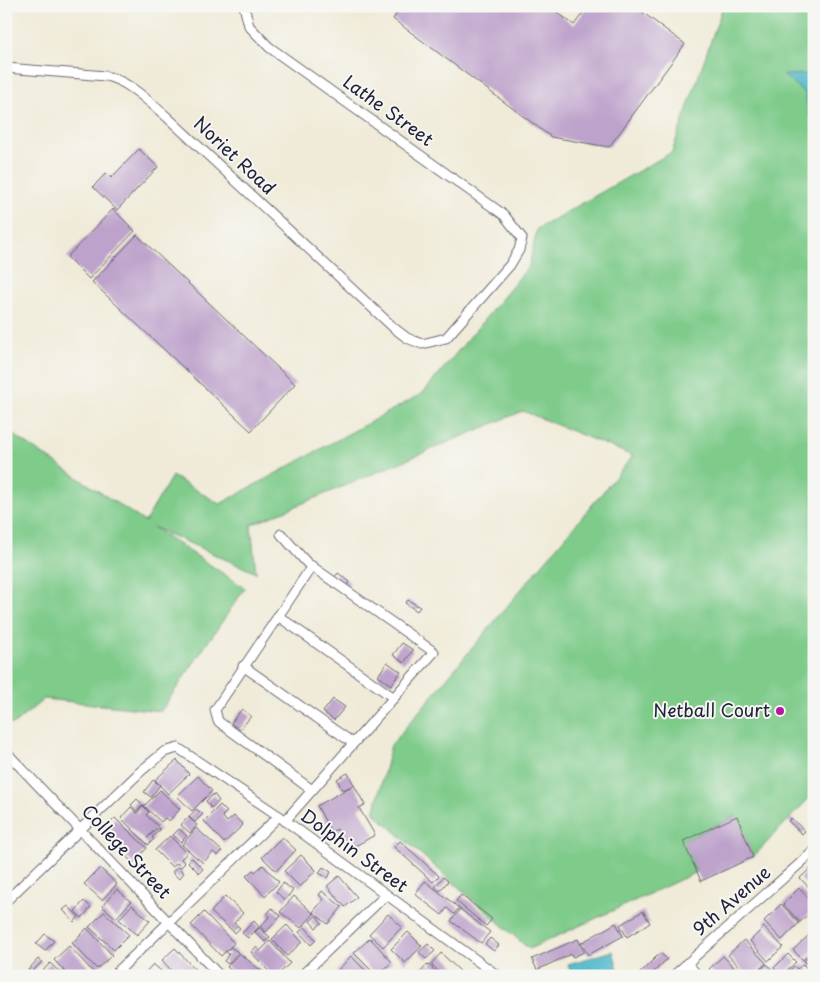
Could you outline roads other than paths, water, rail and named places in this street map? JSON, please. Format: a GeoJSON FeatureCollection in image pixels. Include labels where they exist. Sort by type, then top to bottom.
{"type":"FeatureCollection","features":[{"type":"Feature","properties":{"kind":"street","name":"Lathe Street"},"geometry":{"type":"LineString","coordinates":[[244,6],[249,26],[268,47],[504,215],[522,238],[519,250],[510,265],[446,338],[422,344],[407,338]]}},
{"type":"Feature","properties":{"kind":"street","name":"Noriet Road"},"geometry":{"type":"LineString","coordinates":[[6,68],[106,76],[129,86],[167,117],[407,338]]}},
{"type":"Feature","properties":{"kind":"street"},"geometry":{"type":"LineString","coordinates":[[113,976],[312,790],[434,652],[312,566],[281,534]]}},
{"type":"Feature","properties":{"kind":"street"},"geometry":{"type":"LineString","coordinates":[[312,566],[216,705],[215,710],[218,721],[312,790]]}},
{"type":"Feature","properties":{"kind":"street"},"geometry":{"type":"LineString","coordinates":[[278,616],[394,698]]}},
{"type":"Feature","properties":{"kind":"street"},"geometry":{"type":"LineString","coordinates":[[243,666],[354,743]]}},
{"type":"Feature","properties":{"kind":"street","name":"Dolphin Street"},"geometry":{"type":"LineString","coordinates":[[81,828],[141,770],[164,752],[175,748],[184,749],[492,974]]}},
{"type":"Feature","properties":{"kind":"street","name":"College Street"},"geometry":{"type":"LineString","coordinates":[[6,752],[81,828],[220,976]]}},
{"type":"Feature","properties":{"kind":"street"},"geometry":{"type":"LineString","coordinates":[[6,901],[81,828]]}},
{"type":"Feature","properties":{"kind":"street","name":"9th Avenue"},"geometry":{"type":"LineString","coordinates":[[673,976],[814,851]]}},
{"type":"Feature","properties":{"kind":"street"},"geometry":{"type":"LineString","coordinates":[[301,976],[386,895]]}},
{"type":"Feature","properties":{"kind":"street"},"geometry":{"type":"LineString","coordinates":[[687,963],[698,976]]}},
{"type":"Feature","properties":{"kind":"water"},"geometry":{"type":"Polygon","coordinates":[[[814,74],[814,118],[810,118],[805,93],[783,75],[814,74]]]}},
{"type":"Feature","properties":{"kind":"water"},"geometry":{"type":"Polygon","coordinates":[[[613,951],[620,976],[571,976],[568,964],[613,951]]]}},
{"type":"Feature","properties":{"kind":"place","name":"Netball Court"},"geometry":{"type":"Point","coordinates":[780,711]}}]}
